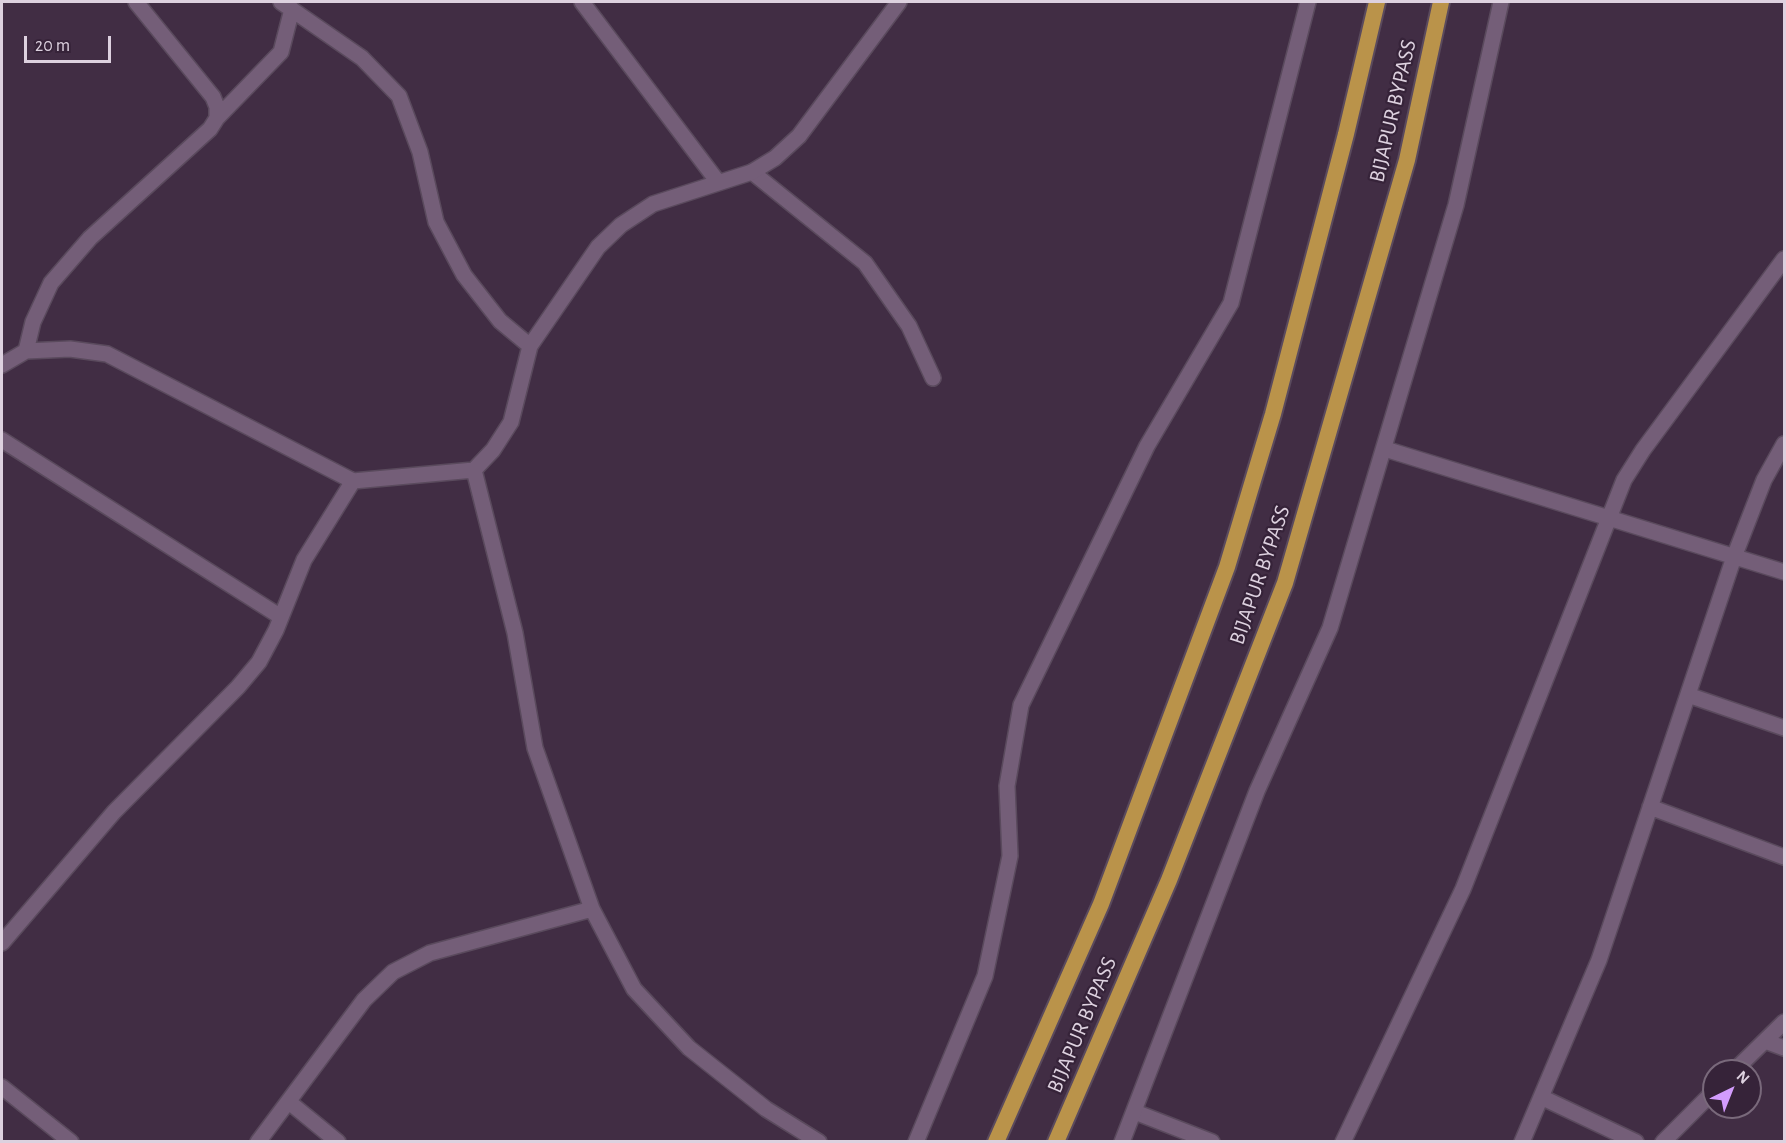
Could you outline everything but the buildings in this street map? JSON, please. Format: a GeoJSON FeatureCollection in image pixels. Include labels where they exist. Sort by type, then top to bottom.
{"type":"FeatureCollection","features":[{"type":"Feature","properties":{"kind":"highway","name":"BIJAPUR BYPASS"},"geometry":{"type":"LineString","coordinates":[[996,1142],[1101,903],[1227,567],[1273,414],[1346,134],[1377,2]]}},
{"type":"Feature","properties":{"kind":"highway","name":"BIJAPUR BYPASS"},"geometry":{"type":"LineString","coordinates":[[1056,1142],[1169,880],[1285,583],[1407,160],[1440,2]]}},
{"type":"Feature","properties":{"kind":"street"},"geometry":{"type":"LineString","coordinates":[[136,2],[213,97],[217,107],[217,118]]}},
{"type":"Feature","properties":{"kind":"street"},"geometry":{"type":"LineString","coordinates":[[2,365],[26,351],[70,349],[108,354],[353,481],[474,470],[494,450],[511,422],[530,346],[598,247],[621,225],[653,204],[752,172],[776,158],[799,136],[899,2]]}},
{"type":"Feature","properties":{"kind":"street"},"geometry":{"type":"LineString","coordinates":[[916,1142],[985,976],[1010,856],[1006,786],[1020,705],[1147,446],[1231,303],[1308,2]]}},
{"type":"Feature","properties":{"kind":"street"},"geometry":{"type":"LineString","coordinates":[[1122,1142],[1257,791],[1330,628],[1456,205],[1501,2]]}},
{"type":"Feature","properties":{"kind":"street"},"geometry":{"type":"LineString","coordinates":[[589,4],[718,182]]}},
{"type":"Feature","properties":{"kind":"street"},"geometry":{"type":"LineString","coordinates":[[26,351],[33,322],[51,283],[90,238],[210,129],[217,118],[281,52],[286,5],[362,58],[399,96],[420,152],[436,222],[464,275],[500,321],[530,346]]}},
{"type":"Feature","properties":{"kind":"street"},"geometry":{"type":"LineString","coordinates":[[752,172],[865,264],[909,326],[933,378]]}},
{"type":"Feature","properties":{"kind":"street"},"geometry":{"type":"LineString","coordinates":[[1343,1142],[1463,889],[1624,480],[1643,450],[1785,259]]}},
{"type":"Feature","properties":{"kind":"street"},"geometry":{"type":"LineString","coordinates":[[2,440],[281,617]]}},
{"type":"Feature","properties":{"kind":"street"},"geometry":{"type":"LineString","coordinates":[[1522,1142],[1599,960],[1734,557],[1764,480],[1785,444]]}},
{"type":"Feature","properties":{"kind":"street"},"geometry":{"type":"LineString","coordinates":[[1385,449],[1785,572]]}},
{"type":"Feature","properties":{"kind":"street"},"geometry":{"type":"LineString","coordinates":[[474,470],[515,633],[535,748],[592,909],[634,990],[689,1048],[766,1109],[819,1142]]}},
{"type":"Feature","properties":{"kind":"street"},"geometry":{"type":"LineString","coordinates":[[2,943],[114,812],[238,687],[259,662],[281,617],[304,560],[353,481]]}},
{"type":"Feature","properties":{"kind":"street"},"geometry":{"type":"LineString","coordinates":[[1688,695],[1785,728]]}},
{"type":"Feature","properties":{"kind":"street"},"geometry":{"type":"LineString","coordinates":[[1650,807],[1785,857]]}},
{"type":"Feature","properties":{"kind":"street"},"geometry":{"type":"LineString","coordinates":[[258,1142],[364,1000],[393,972],[430,953],[592,909]]}},
{"type":"Feature","properties":{"kind":"street"},"geometry":{"type":"LineString","coordinates":[[1746,1059],[1785,1022]]}},
{"type":"Feature","properties":{"kind":"street"},"geometry":{"type":"LineString","coordinates":[[1765,1041],[1785,1048]]}},
{"type":"Feature","properties":{"kind":"street"},"geometry":{"type":"LineString","coordinates":[[2,1087],[71,1142]]}},
{"type":"Feature","properties":{"kind":"street"},"geometry":{"type":"LineString","coordinates":[[1541,1097],[1636,1142]]}},
{"type":"Feature","properties":{"kind":"street"},"geometry":{"type":"LineString","coordinates":[[289,1102],[338,1142]]}},
{"type":"Feature","properties":{"kind":"street"},"geometry":{"type":"LineString","coordinates":[[1663,1142],[1702,1103]]}},
{"type":"Feature","properties":{"kind":"street"},"geometry":{"type":"LineString","coordinates":[[1135,1112],[1212,1142]]}}]}
